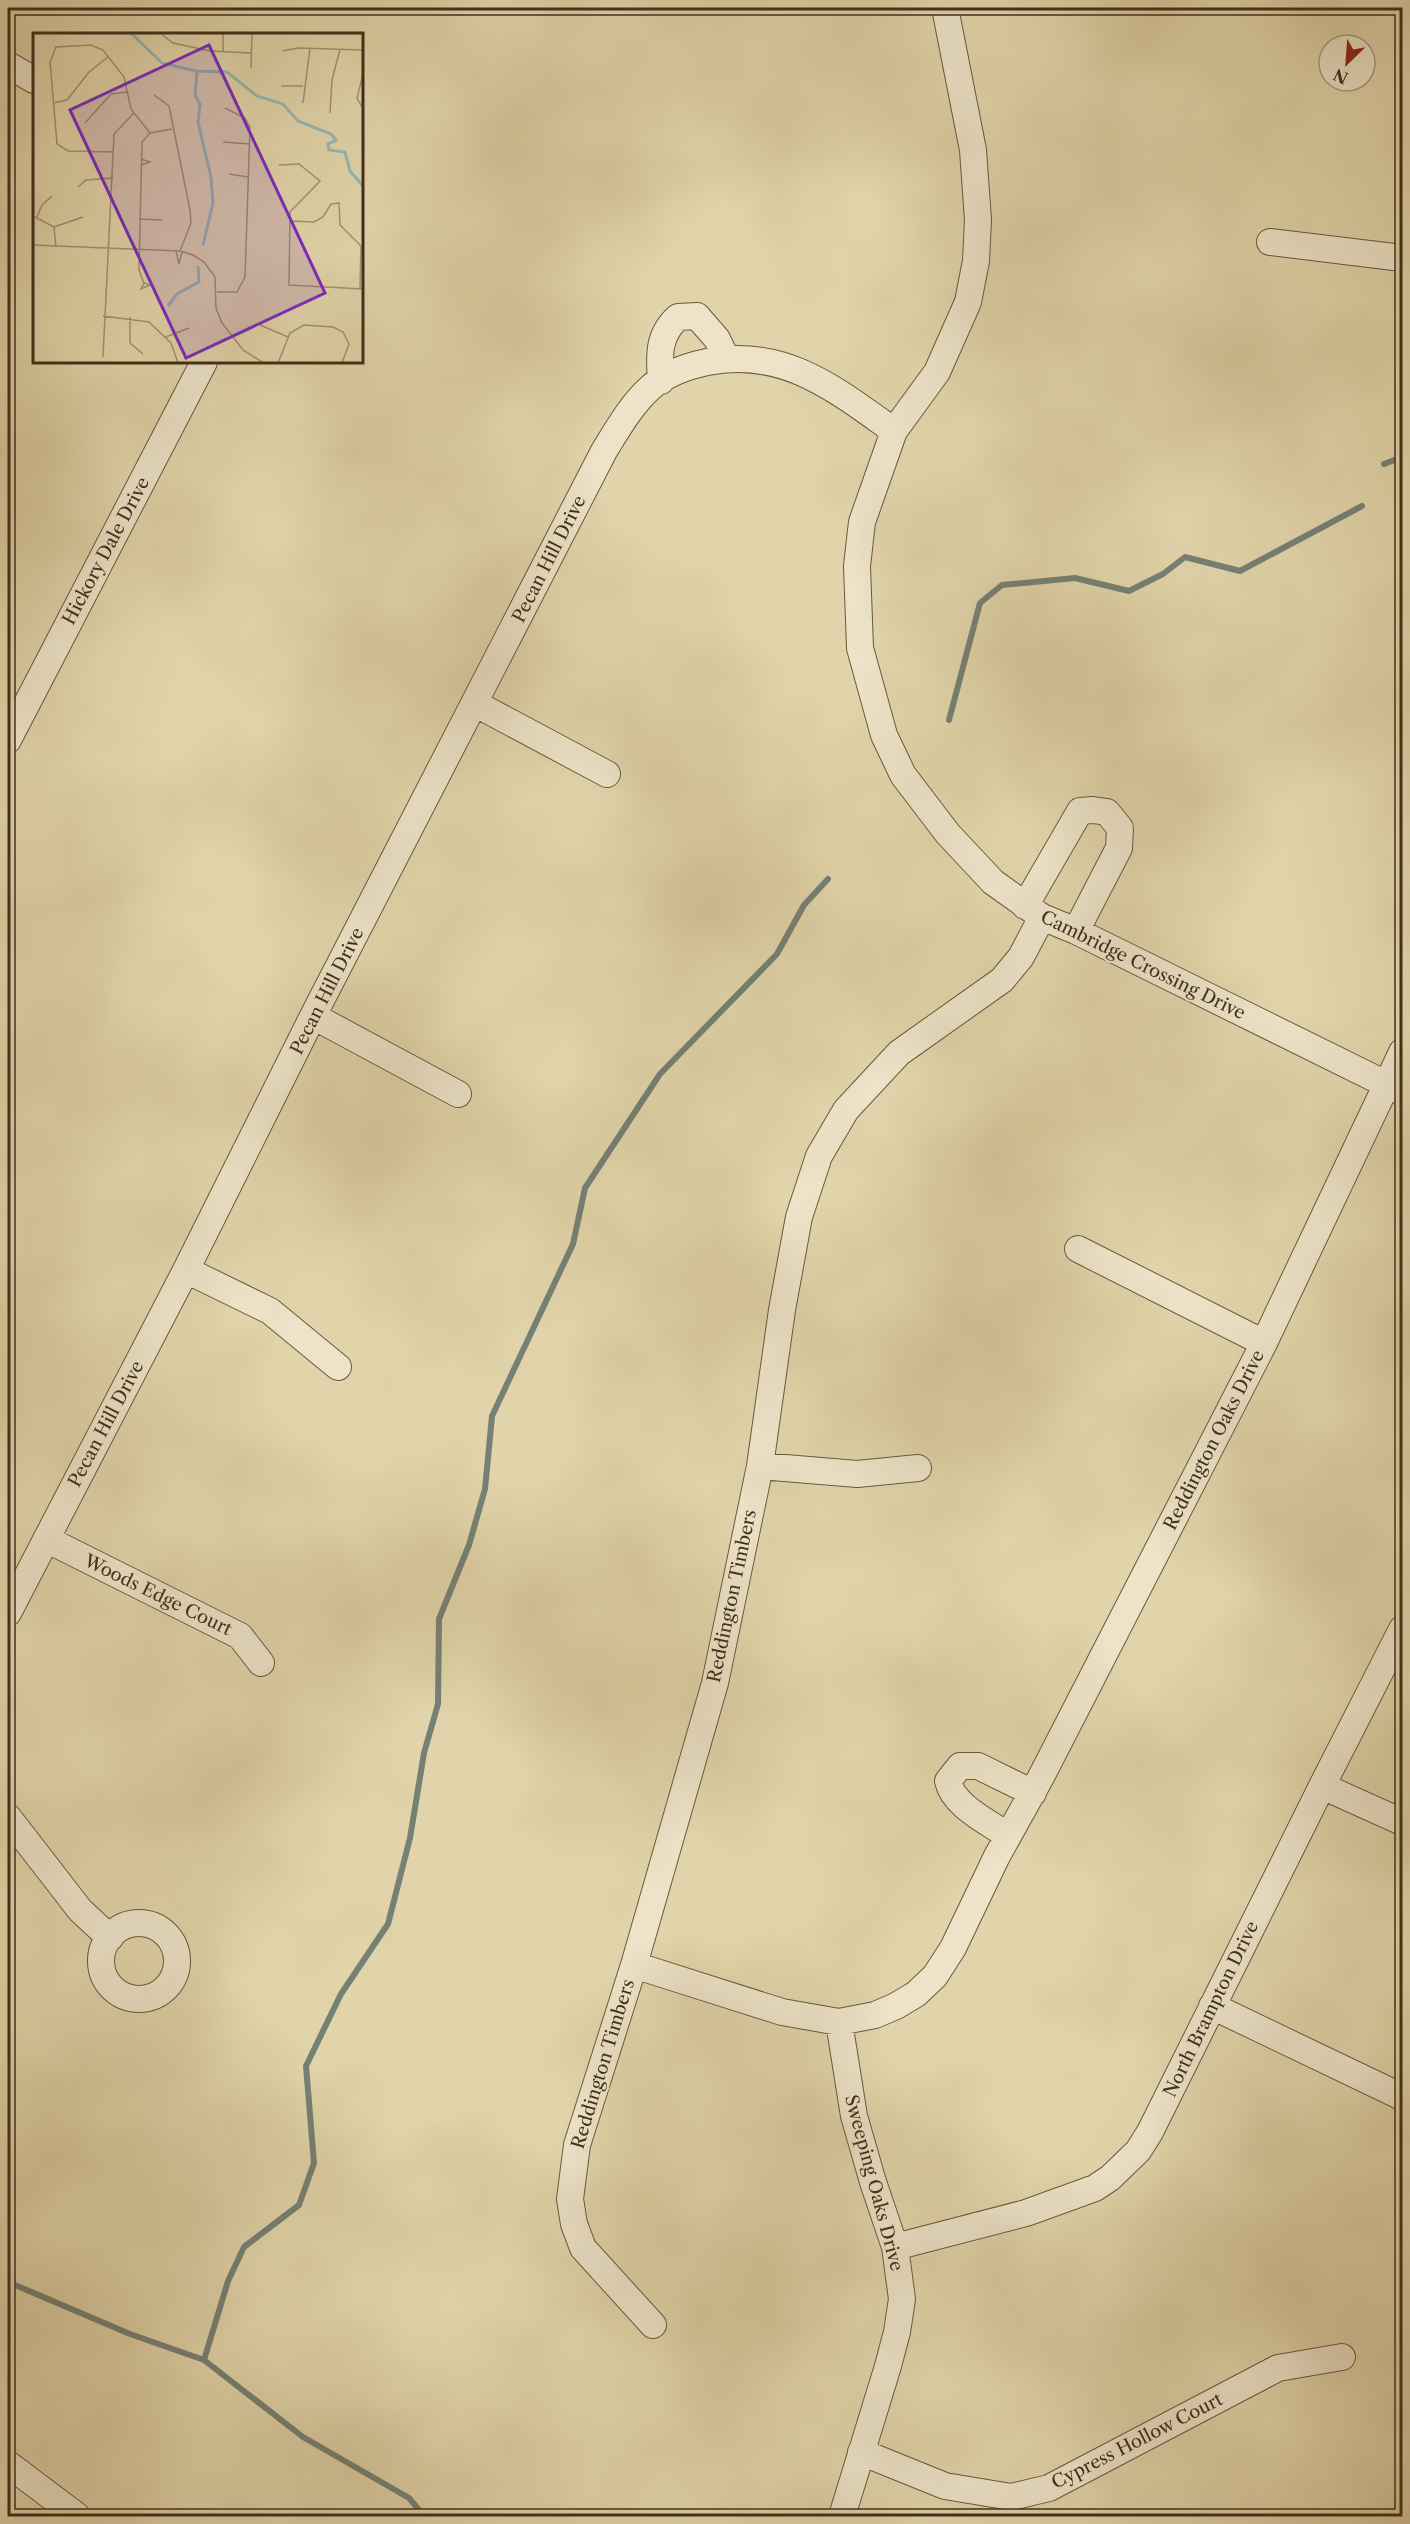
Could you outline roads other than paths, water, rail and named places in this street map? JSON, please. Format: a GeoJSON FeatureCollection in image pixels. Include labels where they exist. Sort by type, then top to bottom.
{"type":"FeatureCollection","features":[{"type":"Feature","properties":{"kind":"street","name":"Cambridge Crossing Drive"},"geometry":{"type":"LineString","coordinates":[[945,8],[973,150],[978,220],[976,261],[968,302],[937,372],[894,431],[862,522],[857,566],[860,648],[884,735],[903,775],[948,834],[993,882],[1034,911],[1395,1088]]}},
{"type":"Feature","properties":{"kind":"street"},"geometry":{"type":"LineString","coordinates":[[8,66],[33,79]]}},
{"type":"Feature","properties":{"kind":"street"},"geometry":{"type":"LineString","coordinates":[[1270,242],[1402,258]]}},
{"type":"Feature","properties":{"kind":"street"},"geometry":{"type":"LineString","coordinates":[[661,381],[660,361],[665,329],[678,317],[697,316],[717,339],[726,358]]}},
{"type":"Feature","properties":{"kind":"street","name":"Pecan Hill Drive"},"geometry":{"type":"LineString","coordinates":[[8,1613],[186,1270],[604,451],[626,417],[650,388],[661,381],[689,365],[726,358],[780,363],[811,375],[840,392],[894,431]]}},
{"type":"Feature","properties":{"kind":"street","name":"Hickory Dale Drive"},"geometry":{"type":"LineString","coordinates":[[8,740],[203,363]]}},
{"type":"Feature","properties":{"kind":"street"},"geometry":{"type":"LineString","coordinates":[[476,704],[607,774]]}},
{"type":"Feature","properties":{"kind":"street","name":"Reddington Timbers"},"geometry":{"type":"LineString","coordinates":[[653,2325],[583,2248],[574,2224],[570,2199],[577,2145],[634,1965],[715,1683],[760,1466],[782,1310],[799,1217],[819,1156],[846,1110],[899,1053],[1002,980],[1021,957],[1034,911],[1080,811],[1107,812],[1120,828],[1119,848],[1076,931]]}},
{"type":"Feature","properties":{"kind":"street"},"geometry":{"type":"LineString","coordinates":[[314,1016],[458,1094]]}},
{"type":"Feature","properties":{"kind":"street","name":"Reddington Oaks Drive"},"geometry":{"type":"LineString","coordinates":[[634,1965],[782,2012],[839,2022],[875,2015],[896,2007],[916,1994],[935,1976],[953,1948],[1008,1836],[1033,1793],[1395,1088],[1402,1052]]}},
{"type":"Feature","properties":{"kind":"street"},"geometry":{"type":"LineString","coordinates":[[1078,1249],[1264,1343]]}},
{"type":"Feature","properties":{"kind":"street"},"geometry":{"type":"LineString","coordinates":[[186,1270],[270,1311],[338,1367]]}},
{"type":"Feature","properties":{"kind":"street"},"geometry":{"type":"LineString","coordinates":[[760,1466],[857,1474],[918,1468]]}},
{"type":"Feature","properties":{"kind":"street","name":"Woods Edge Court"},"geometry":{"type":"LineString","coordinates":[[46,1539],[240,1636],[261,1663]]}},
{"type":"Feature","properties":{"kind":"street","name":"North Brampton Drive"},"geometry":{"type":"LineString","coordinates":[[895,2247],[1054,2204],[1095,2188],[1110,2178],[1138,2151],[1150,2132],[1402,1629]]}},
{"type":"Feature","properties":{"kind":"street"},"geometry":{"type":"LineString","coordinates":[[1008,1836],[957,1800],[950,1792],[948,1781],[960,1766],[978,1766],[1033,1793]]}},
{"type":"Feature","properties":{"kind":"street"},"geometry":{"type":"LineString","coordinates":[[1322,1786],[1402,1822]]}},
{"type":"Feature","properties":{"kind":"street"},"geometry":{"type":"LineString","coordinates":[[8,1817],[80,1910],[110,1938]]}},
{"type":"Feature","properties":{"kind":"street"},"geometry":{"type":"LineString","coordinates":[[1212,2006],[1402,2097]]}},
{"type":"Feature","properties":{"kind":"street","name":"Sweeping Oaks Drive"},"geometry":{"type":"LineString","coordinates":[[839,2022],[854,2116],[895,2247],[902,2299],[897,2332],[842,2517]]}},
{"type":"Feature","properties":{"kind":"street","name":"Cypress Hollow Court"},"geometry":{"type":"LineString","coordinates":[[861,2452],[945,2487],[1011,2497],[1049,2488],[1278,2368],[1342,2358]]}},
{"type":"Feature","properties":{"kind":"street"},"geometry":{"type":"LineString","coordinates":[[8,2464],[77,2517]]}},
{"type":"Feature","properties":{"kind":"waterway"},"geometry":{"type":"LineString","coordinates":[[1384,464],[1402,457]]}},
{"type":"Feature","properties":{"kind":"waterway"},"geometry":{"type":"LineString","coordinates":[[949,720],[980,603],[1002,585],[1075,578],[1129,591],[1163,574],[1185,557],[1240,571],[1362,506]]}},
{"type":"Feature","properties":{"kind":"waterway"},"geometry":{"type":"LineString","coordinates":[[204,2360],[228,2281],[244,2247],[299,2205],[314,2163],[306,2066],[341,1994],[388,1924],[410,1838],[424,1753],[438,1704],[439,1619],[469,1545],[485,1489],[492,1416],[573,1244],[585,1188],[660,1074],[777,954],[804,905],[828,879]]}},
{"type":"Feature","properties":{"kind":"waterway"},"geometry":{"type":"LineString","coordinates":[[8,2282],[130,2334],[204,2360],[303,2437],[409,2498],[424,2516]]}}]}
